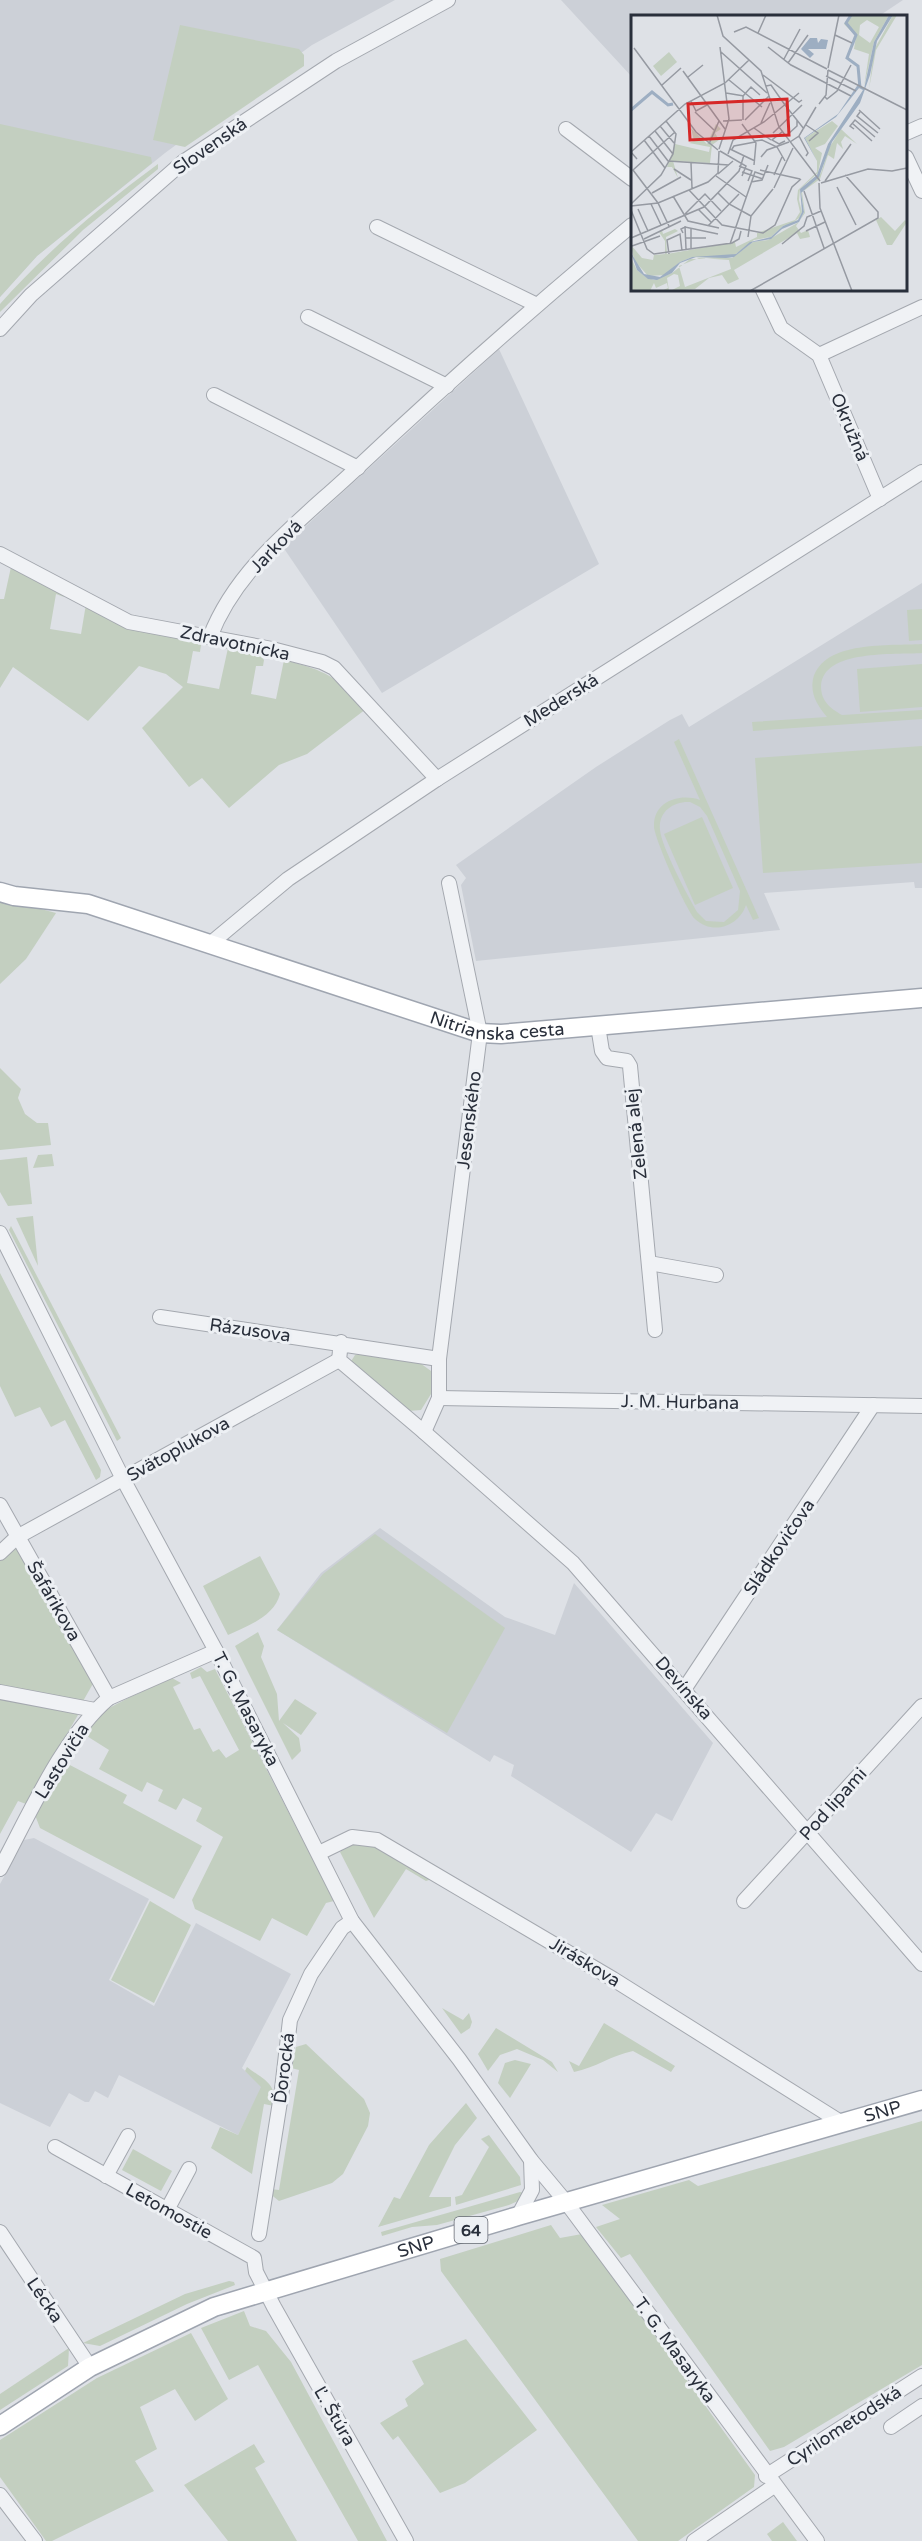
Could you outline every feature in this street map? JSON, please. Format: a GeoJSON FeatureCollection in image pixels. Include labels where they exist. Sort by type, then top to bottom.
{"type":"FeatureCollection","features":[{"type":"Feature","properties":{"kind":"main road","name":"Nitrianska cesta"},"geometry":{"type":"LineString","coordinates":[[0,892],[14,896],[88,904],[480,1033],[598,1026],[922,998]]}},
{"type":"Feature","properties":{"kind":"main road","name":"SNP"},"geometry":{"type":"LineString","coordinates":[[0,2426],[90,2367],[214,2307],[566,2202],[922,2100]]}},
{"type":"Feature","properties":{"kind":"street","name":"Slovenská"},"geometry":{"type":"LineString","coordinates":[[0,329],[31,295],[183,162],[336,61],[448,0]]}},
{"type":"Feature","properties":{"kind":"street"},"geometry":{"type":"LineString","coordinates":[[907,134],[922,126]]}},
{"type":"Feature","properties":{"kind":"street"},"geometry":{"type":"LineString","coordinates":[[566,129],[631,178]]}},
{"type":"Feature","properties":{"kind":"street"},"geometry":{"type":"LineString","coordinates":[[907,159],[922,192]]}},
{"type":"Feature","properties":{"kind":"street"},"geometry":{"type":"LineString","coordinates":[[377,227],[537,305]]}},
{"type":"Feature","properties":{"kind":"street","name":"Jarková"},"geometry":{"type":"LineString","coordinates":[[210,637],[220,610],[266,552],[537,305],[631,227]]}},
{"type":"Feature","properties":{"kind":"street"},"geometry":{"type":"LineString","coordinates":[[763,291],[781,328],[819,356],[922,307]]}},
{"type":"Feature","properties":{"kind":"street"},"geometry":{"type":"LineString","coordinates":[[308,317],[447,386]]}},
{"type":"Feature","properties":{"kind":"street","name":"Okružná"},"geometry":{"type":"LineString","coordinates":[[819,356],[880,498]]}},
{"type":"Feature","properties":{"kind":"street"},"geometry":{"type":"LineString","coordinates":[[214,395],[358,468]]}},
{"type":"Feature","properties":{"kind":"street","name":"Mederská"},"geometry":{"type":"LineString","coordinates":[[210,944],[288,879],[437,778],[922,472]]}},
{"type":"Feature","properties":{"kind":"street","name":"Zdravotnícka"},"geometry":{"type":"LineString","coordinates":[[0,554],[129,622],[292,654],[322,662],[334,668],[437,778]]}},
{"type":"Feature","properties":{"kind":"street","name":"Jesenského"},"geometry":{"type":"LineString","coordinates":[[439,1398],[439,1359],[480,1033],[449,883]]}},
{"type":"Feature","properties":{"kind":"street","name":"Zelená alej"},"geometry":{"type":"LineString","coordinates":[[598,1026],[602,1051],[607,1058],[627,1060],[630,1066],[655,1330]]}},
{"type":"Feature","properties":{"kind":"street","name":"T. G. Masaryka"},"geometry":{"type":"LineString","coordinates":[[0,1233],[123,1479],[216,1651],[352,1922],[459,2059],[531,2160],[566,2202],[770,2481],[817,2541]]}},
{"type":"Feature","properties":{"kind":"street"},"geometry":{"type":"LineString","coordinates":[[649,1263],[716,1275]]}},
{"type":"Feature","properties":{"kind":"street","name":"Rázusova"},"geometry":{"type":"LineString","coordinates":[[160,1317],[341,1342],[439,1359]]}},
{"type":"Feature","properties":{"kind":"street"},"geometry":{"type":"LineString","coordinates":[[339,1360],[341,1342]]}},
{"type":"Feature","properties":{"kind":"street","name":"Svätoplukova"},"geometry":{"type":"LineString","coordinates":[[0,1553],[17,1537],[339,1360]]}},
{"type":"Feature","properties":{"kind":"street","name":"Devínska"},"geometry":{"type":"LineString","coordinates":[[339,1360],[573,1563],[685,1688],[922,1964]]}},
{"type":"Feature","properties":{"kind":"street"},"geometry":{"type":"LineString","coordinates":[[424,1432],[439,1398]]}},
{"type":"Feature","properties":{"kind":"street","name":"J. M. Hurbana"},"geometry":{"type":"LineString","coordinates":[[439,1398],[922,1406]]}},
{"type":"Feature","properties":{"kind":"street","name":"Sládkovičova"},"geometry":{"type":"LineString","coordinates":[[685,1688],[873,1406]]}},
{"type":"Feature","properties":{"kind":"street","name":"Šafárikova"},"geometry":{"type":"LineString","coordinates":[[0,1505],[109,1698]]}},
{"type":"Feature","properties":{"kind":"street","name":"Lastovičia"},"geometry":{"type":"LineString","coordinates":[[0,1869],[78,1730],[95,1710],[109,1698],[216,1651]]}},
{"type":"Feature","properties":{"kind":"street"},"geometry":{"type":"LineString","coordinates":[[0,1692],[95,1710]]}},
{"type":"Feature","properties":{"kind":"street","name":"Pod lipami"},"geometry":{"type":"LineString","coordinates":[[744,1901],[922,1706]]}},
{"type":"Feature","properties":{"kind":"street","name":"Jiráskova"},"geometry":{"type":"LineString","coordinates":[[319,1853],[352,1837],[377,1840],[614,1979],[842,2123]]}},
{"type":"Feature","properties":{"kind":"street","name":"Ďorocká"},"geometry":{"type":"LineString","coordinates":[[259,2234],[282,2089],[290,2020],[311,1974],[342,1928],[352,1922]]}},
{"type":"Feature","properties":{"kind":"street"},"geometry":{"type":"LineString","coordinates":[[106,2176],[128,2136]]}},
{"type":"Feature","properties":{"kind":"street","name":"Letomostie"},"geometry":{"type":"LineString","coordinates":[[55,2146],[254,2258],[256,2272],[266,2290]]}},
{"type":"Feature","properties":{"kind":"street"},"geometry":{"type":"LineString","coordinates":[[519,2216],[532,2190],[531,2160]]}},
{"type":"Feature","properties":{"kind":"street"},"geometry":{"type":"LineString","coordinates":[[167,2210],[189,2169]]}},
{"type":"Feature","properties":{"kind":"street","name":"Lécka"},"geometry":{"type":"LineString","coordinates":[[0,2232],[90,2367]]}},
{"type":"Feature","properties":{"kind":"street","name":"Ľ. Štúra"},"geometry":{"type":"LineString","coordinates":[[266,2290],[299,2351],[332,2395],[406,2541]]}},
{"type":"Feature","properties":{"kind":"street"},"geometry":{"type":"LineString","coordinates":[[299,2351],[312,2344]]}},
{"type":"Feature","properties":{"kind":"street","name":"Cyrilometodská"},"geometry":{"type":"LineString","coordinates":[[694,2541],[770,2481],[922,2376]]}},
{"type":"Feature","properties":{"kind":"street"},"geometry":{"type":"LineString","coordinates":[[891,2427],[922,2406]]}},
{"type":"Feature","properties":{"kind":"street"},"geometry":{"type":"LineString","coordinates":[[0,2495],[35,2541]]}},
{"type":"Feature","properties":{"kind":"shaded area"},"geometry":{"type":"Polygon","coordinates":[[[0,0],[395,0],[312,45],[165,153],[37,256],[0,297],[0,0]]]}},
{"type":"Feature","properties":{"kind":"shaded area"},"geometry":{"type":"Polygon","coordinates":[[[561,0],[903,0],[880,15],[631,15],[631,76],[561,0]]]}},
{"type":"Feature","properties":{"kind":"shaded area"},"geometry":{"type":"Polygon","coordinates":[[[499,349],[599,564],[382,693],[283,547],[499,349]]]}},
{"type":"Feature","properties":{"kind":"shaded area"},"geometry":{"type":"Polygon","coordinates":[[[922,583],[922,888],[915,888],[914,882],[764,893],[780,930],[476,961],[461,885],[466,878],[456,865],[596,767],[670,720],[682,714],[689,727],[922,583]]]}},
{"type":"Feature","properties":{"kind":"shaded area"},"geometry":{"type":"Polygon","coordinates":[[[380,1528],[505,1617],[555,1635],[574,1583],[713,1743],[672,1821],[656,1813],[631,1852],[511,1776],[514,1765],[494,1755],[490,1762],[277,1630],[321,1573],[380,1528]]]}},
{"type":"Feature","properties":{"kind":"shaded area"},"geometry":{"type":"Polygon","coordinates":[[[34,1838],[149,1899],[109,1980],[154,2006],[196,1923],[291,1974],[242,2068],[262,2087],[238,2135],[119,2075],[108,2098],[95,2091],[89,2102],[85,2102],[69,2093],[50,2127],[0,2103],[0,1884],[24,1840],[34,1838]]]}},
{"type":"Feature","properties":{"kind":"green space"},"geometry":{"type":"Polygon","coordinates":[[[180,25],[299,49],[304,55],[304,66],[185,147],[153,140],[180,25]]]}},
{"type":"Feature","properties":{"kind":"green space"},"geometry":{"type":"Polygon","coordinates":[[[0,124],[151,157],[152,163],[37,256],[0,297],[0,124]]]}},
{"type":"Feature","properties":{"kind":"green space"},"geometry":{"type":"Polygon","coordinates":[[[158,164],[158,169],[83,230],[0,312],[0,304],[56,247],[96,212],[158,164]]]}},
{"type":"Feature","properties":{"kind":"green space"},"geometry":{"type":"Polygon","coordinates":[[[11,567],[61,591],[64,597],[56,594],[50,629],[81,634],[86,604],[196,640],[201,645],[200,652],[193,651],[187,683],[219,689],[228,648],[260,655],[264,660],[263,666],[256,666],[251,694],[276,699],[284,660],[330,676],[347,689],[366,709],[307,754],[279,765],[229,808],[202,778],[189,787],[142,728],[183,687],[166,674],[139,666],[88,721],[13,667],[0,688],[0,599],[4,599],[11,567]]]}},
{"type":"Feature","properties":{"kind":"green space"},"geometry":{"type":"Polygon","coordinates":[[[922,609],[922,640],[909,641],[907,610],[922,609]]]}},
{"type":"Feature","properties":{"kind":"green space"},"geometry":{"type":"Polygon","coordinates":[[[922,644],[922,653],[862,656],[847,660],[834,666],[825,674],[821,686],[827,703],[842,715],[922,710],[922,719],[753,731],[752,722],[827,717],[816,700],[812,685],[819,666],[830,657],[843,651],[859,648],[922,644]]]}},
{"type":"Feature","properties":{"kind":"green space"},"geometry":{"type":"Polygon","coordinates":[[[922,664],[922,707],[860,712],[857,669],[922,664]]]}},
{"type":"Feature","properties":{"kind":"green space"},"geometry":{"type":"Polygon","coordinates":[[[679,739],[759,918],[753,920],[746,905],[743,912],[732,923],[717,928],[710,927],[695,919],[678,889],[656,834],[655,818],[658,811],[669,801],[684,798],[700,800],[674,742],[679,739]],[[690,802],[678,803],[664,813],[660,830],[670,859],[697,912],[706,921],[724,922],[738,910],[740,891],[707,816],[700,807],[690,802]]]}},
{"type":"Feature","properties":{"kind":"green space"},"geometry":{"type":"Polygon","coordinates":[[[922,746],[922,863],[763,873],[755,758],[922,746]]]}},
{"type":"Feature","properties":{"kind":"green space"},"geometry":{"type":"Polygon","coordinates":[[[702,817],[733,888],[695,905],[664,834],[702,817]]]}},
{"type":"Feature","properties":{"kind":"green space"},"geometry":{"type":"Polygon","coordinates":[[[0,898],[56,913],[26,959],[0,984],[0,898]]]}},
{"type":"Feature","properties":{"kind":"green space"},"geometry":{"type":"Polygon","coordinates":[[[0,1068],[21,1089],[18,1098],[25,1114],[37,1123],[48,1123],[51,1145],[0,1150],[0,1068]]]}},
{"type":"Feature","properties":{"kind":"green space"},"geometry":{"type":"Polygon","coordinates":[[[52,1154],[54,1166],[33,1168],[38,1155],[52,1154]]]}},
{"type":"Feature","properties":{"kind":"green space"},"geometry":{"type":"Polygon","coordinates":[[[27,1157],[32,1204],[8,1206],[0,1192],[0,1160],[27,1157]]]}},
{"type":"Feature","properties":{"kind":"green space"},"geometry":{"type":"Polygon","coordinates":[[[33,1216],[38,1266],[16,1218],[33,1216]]]}},
{"type":"Feature","properties":{"kind":"green space"},"geometry":{"type":"Polygon","coordinates":[[[11,1226],[121,1438],[117,1441],[9,1230],[11,1226]]]}},
{"type":"Feature","properties":{"kind":"green space"},"geometry":{"type":"Polygon","coordinates":[[[0,1273],[101,1470],[100,1477],[96,1480],[65,1420],[51,1427],[40,1407],[15,1417],[0,1386],[0,1273]]]}},
{"type":"Feature","properties":{"kind":"green space"},"geometry":{"type":"Polygon","coordinates":[[[365,1352],[420,1363],[431,1371],[431,1394],[421,1410],[408,1411],[350,1363],[355,1355],[365,1352]]]}},
{"type":"Feature","properties":{"kind":"green space"},"geometry":{"type":"Polygon","coordinates":[[[375,1534],[505,1628],[447,1733],[277,1630],[323,1574],[375,1534]]]}},
{"type":"Feature","properties":{"kind":"green space"},"geometry":{"type":"Polygon","coordinates":[[[17,1537],[95,1680],[82,1703],[0,1692],[0,1553],[17,1537]]]}},
{"type":"Feature","properties":{"kind":"green space"},"geometry":{"type":"Polygon","coordinates":[[[260,1556],[280,1594],[277,1602],[259,1620],[228,1635],[203,1586],[260,1556]]]}},
{"type":"Feature","properties":{"kind":"green space"},"geometry":{"type":"Polygon","coordinates":[[[258,1632],[264,1646],[261,1657],[277,1694],[279,1721],[295,1699],[317,1713],[301,1735],[283,1723],[299,1738],[301,1751],[292,1760],[235,1646],[258,1632]]]}},
{"type":"Feature","properties":{"kind":"green space"},"geometry":{"type":"Polygon","coordinates":[[[201,1667],[207,1672],[215,1669],[334,1901],[326,1903],[307,1936],[272,1918],[260,1941],[195,1909],[192,1900],[223,1837],[196,1821],[202,1808],[183,1798],[176,1810],[158,1801],[163,1790],[147,1782],[142,1792],[99,1769],[109,1750],[82,1733],[87,1725],[108,1709],[172,1678],[181,1683],[173,1687],[194,1730],[200,1728],[213,1752],[219,1749],[226,1758],[239,1750],[200,1676],[192,1679],[190,1673],[201,1667]]]}},
{"type":"Feature","properties":{"kind":"green space"},"geometry":{"type":"Polygon","coordinates":[[[0,1697],[73,1710],[78,1715],[26,1804],[18,1801],[0,1834],[0,1697]]]}},
{"type":"Feature","properties":{"kind":"green space"},"geometry":{"type":"Polygon","coordinates":[[[68,1764],[127,1795],[123,1803],[202,1846],[174,1899],[40,1828],[35,1815],[59,1768],[68,1764]]]}},
{"type":"Feature","properties":{"kind":"green space"},"geometry":{"type":"Polygon","coordinates":[[[352,1843],[375,1843],[435,1878],[426,1881],[406,1869],[374,1918],[340,1852],[352,1843]]]}},
{"type":"Feature","properties":{"kind":"green space"},"geometry":{"type":"Polygon","coordinates":[[[150,1901],[191,1925],[154,2003],[111,1980],[150,1901]]]}},
{"type":"Feature","properties":{"kind":"green space"},"geometry":{"type":"Polygon","coordinates":[[[442,2008],[463,2020],[469,2013],[472,2022],[470,2028],[461,2034],[442,2008]]]}},
{"type":"Feature","properties":{"kind":"green space"},"geometry":{"type":"Polygon","coordinates":[[[604,2023],[675,2066],[671,2072],[633,2051],[574,2072],[569,2061],[579,2066],[604,2023]]]}},
{"type":"Feature","properties":{"kind":"green space"},"geometry":{"type":"Polygon","coordinates":[[[496,2028],[552,2062],[558,2072],[543,2060],[517,2049],[500,2055],[488,2071],[478,2054],[496,2028]]]}},
{"type":"Feature","properties":{"kind":"green space"},"geometry":{"type":"Polygon","coordinates":[[[306,2044],[364,2099],[370,2113],[368,2126],[343,2174],[332,2183],[279,2201],[269,2193],[271,2189],[279,2190],[299,2070],[291,2068],[296,2047],[306,2044]]]}},
{"type":"Feature","properties":{"kind":"green space"},"geometry":{"type":"Polygon","coordinates":[[[515,2060],[531,2064],[510,2098],[498,2083],[505,2063],[515,2060]]]}},
{"type":"Feature","properties":{"kind":"green space"},"geometry":{"type":"Polygon","coordinates":[[[247,2067],[268,2083],[274,2098],[274,2106],[264,2104],[252,2174],[211,2148],[220,2127],[238,2135],[261,2087],[245,2071],[247,2067]]]}},
{"type":"Feature","properties":{"kind":"green space"},"geometry":{"type":"Polygon","coordinates":[[[466,2103],[477,2118],[455,2145],[429,2197],[451,2197],[451,2206],[378,2227],[394,2197],[400,2199],[429,2145],[466,2103]]]}},
{"type":"Feature","properties":{"kind":"green space"},"geometry":{"type":"Polygon","coordinates":[[[922,2121],[922,2365],[784,2447],[770,2451],[630,2254],[621,2258],[596,2227],[620,2219],[602,2205],[689,2180],[698,2186],[922,2121]]]}},
{"type":"Feature","properties":{"kind":"green space"},"geometry":{"type":"Polygon","coordinates":[[[489,2135],[520,2177],[521,2185],[456,2205],[455,2197],[462,2195],[489,2147],[481,2139],[489,2135]]]}},
{"type":"Feature","properties":{"kind":"green space"},"geometry":{"type":"Polygon","coordinates":[[[133,2149],[172,2171],[161,2191],[122,2170],[133,2149]]]}},
{"type":"Feature","properties":{"kind":"green space"},"geometry":{"type":"Polygon","coordinates":[[[520,2192],[524,2193],[518,2201],[509,2205],[437,2225],[412,2227],[382,2236],[381,2232],[520,2192]]]}},
{"type":"Feature","properties":{"kind":"green space"},"geometry":{"type":"Polygon","coordinates":[[[551,2225],[560,2238],[582,2234],[755,2475],[754,2487],[678,2541],[638,2541],[441,2271],[440,2259],[551,2225]]]}},
{"type":"Feature","properties":{"kind":"green space"},"geometry":{"type":"Polygon","coordinates":[[[229,2281],[234,2282],[235,2285],[187,2304],[100,2346],[83,2343],[185,2294],[229,2281]]]}},
{"type":"Feature","properties":{"kind":"green space"},"geometry":{"type":"Polygon","coordinates":[[[244,2311],[250,2326],[266,2331],[291,2362],[387,2541],[358,2541],[258,2365],[229,2380],[201,2328],[244,2311]]]}},
{"type":"Feature","properties":{"kind":"green space"},"geometry":{"type":"Polygon","coordinates":[[[191,2333],[228,2399],[195,2421],[175,2389],[140,2407],[157,2449],[135,2461],[154,2491],[52,2541],[46,2541],[0,2477],[0,2440],[97,2378],[191,2333]]]}},
{"type":"Feature","properties":{"kind":"green space"},"geometry":{"type":"Polygon","coordinates":[[[466,2339],[537,2430],[465,2483],[440,2493],[398,2436],[393,2440],[380,2423],[408,2406],[405,2399],[424,2384],[412,2361],[466,2339]]]}},
{"type":"Feature","properties":{"kind":"green space"},"geometry":{"type":"Polygon","coordinates":[[[69,2348],[68,2366],[0,2410],[0,2394],[69,2348]]]}},
{"type":"Feature","properties":{"kind":"green space"},"geometry":{"type":"Polygon","coordinates":[[[254,2444],[265,2462],[255,2468],[297,2541],[228,2541],[184,2485],[254,2444]]]}},
{"type":"Feature","properties":{"kind":"green space"},"geometry":{"type":"Polygon","coordinates":[[[783,2522],[797,2541],[772,2541],[767,2534],[783,2522]]]}}]}
